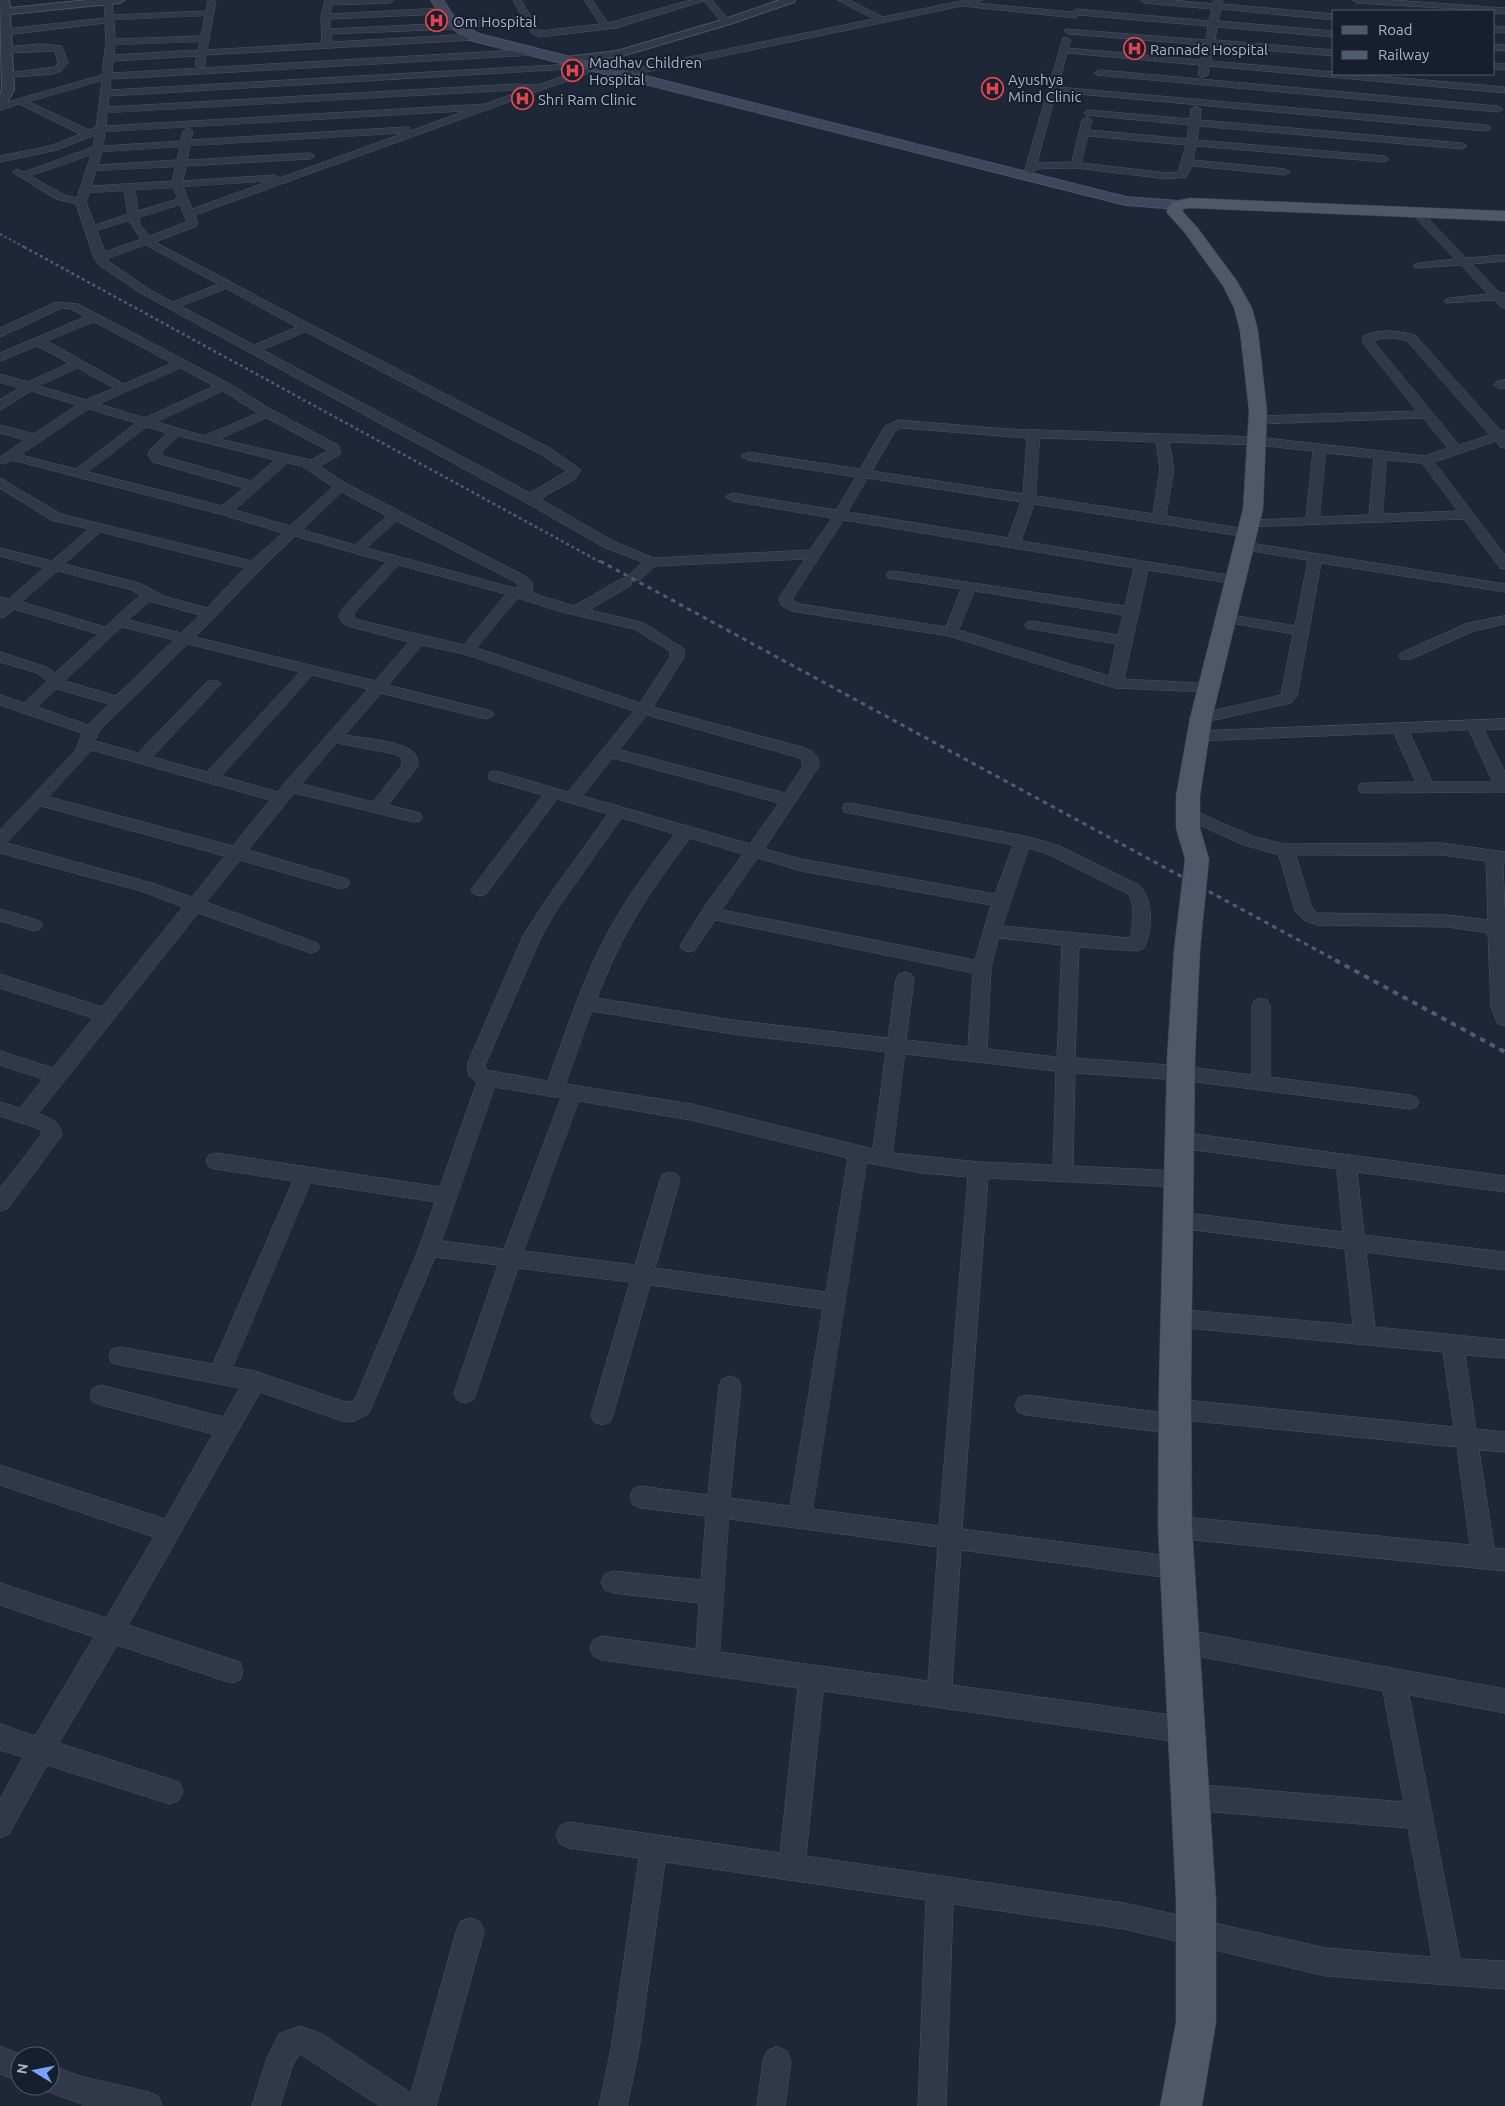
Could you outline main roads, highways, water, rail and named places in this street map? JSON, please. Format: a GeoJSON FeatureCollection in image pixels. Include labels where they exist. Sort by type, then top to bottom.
{"type":"FeatureCollection","features":[{"type":"Feature","properties":{"kind":"main road"},"geometry":{"type":"LineString","coordinates":[[440,6],[453,26],[474,37],[1029,171],[1126,201],[1178,205],[1190,203],[1234,204],[1505,216]]}},
{"type":"Feature","properties":{"kind":"main road"},"geometry":{"type":"LineString","coordinates":[[1178,205],[1175,213],[1213,260],[1243,308],[1248,331],[1258,430],[1253,509],[1199,727],[1188,796],[1188,828],[1196,859],[1187,950],[1181,1073],[1176,1318],[1175,1527],[1196,1933],[1196,2022],[1181,2106]]}},
{"type":"Feature","properties":{"kind":"railway"},"geometry":{"type":"LineString","coordinates":[[0,234],[26,248]]}},
{"type":"Feature","properties":{"kind":"railway"},"geometry":{"type":"LineString","coordinates":[[24,247],[602,563]]}},
{"type":"Feature","properties":{"kind":"railway"},"geometry":{"type":"LineString","coordinates":[[600,561],[1337,961]]}},
{"type":"Feature","properties":{"kind":"railway"},"geometry":{"type":"LineString","coordinates":[[1335,960],[1505,1052]]}},
{"type":"Feature","properties":{"kind":"place","name":"Om Hospital"},"geometry":{"type":"Point","coordinates":[437,21]}},
{"type":"Feature","properties":{"kind":"place","name":"Rannade Hospital"},"geometry":{"type":"Point","coordinates":[1134,49]}},
{"type":"Feature","properties":{"kind":"place","name":"Madhav Children Hospital"},"geometry":{"type":"Point","coordinates":[573,71]}},
{"type":"Feature","properties":{"kind":"place","name":"Ayushya Mind Clinic"},"geometry":{"type":"Point","coordinates":[992,88]}},
{"type":"Feature","properties":{"kind":"place","name":"Shri Ram Clinic"},"geometry":{"type":"Point","coordinates":[522,99]}}]}
